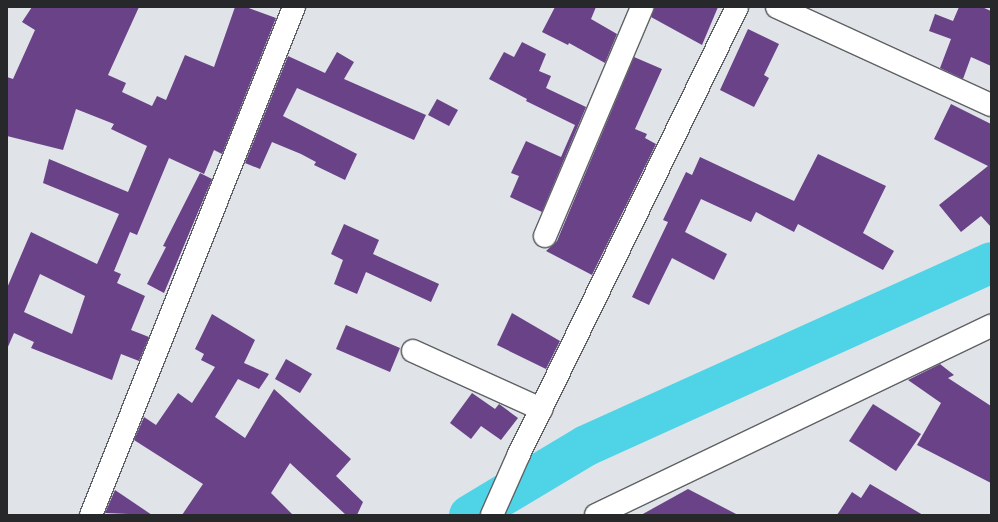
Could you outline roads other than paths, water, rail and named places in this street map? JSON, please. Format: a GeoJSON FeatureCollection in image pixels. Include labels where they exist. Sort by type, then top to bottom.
{"type":"FeatureCollection","features":[{"type":"Feature","properties":{"kind":"street"},"geometry":{"type":"LineString","coordinates":[[91,515],[294,7]]}},
{"type":"Feature","properties":{"kind":"street"},"geometry":{"type":"LineString","coordinates":[[545,236],[642,7]]}},
{"type":"Feature","properties":{"kind":"street"},"geometry":{"type":"LineString","coordinates":[[492,515],[519,454],[738,7]]}},
{"type":"Feature","properties":{"kind":"street"},"geometry":{"type":"LineString","coordinates":[[777,7],[991,105]]}},
{"type":"Feature","properties":{"kind":"street"},"geometry":{"type":"LineString","coordinates":[[596,515],[991,326]]}},
{"type":"Feature","properties":{"kind":"street"},"geometry":{"type":"LineString","coordinates":[[413,351],[541,409]]}},
{"type":"Feature","properties":{"kind":"waterway"},"geometry":{"type":"LineString","coordinates":[[469,515],[586,445],[991,262]]}}]}
